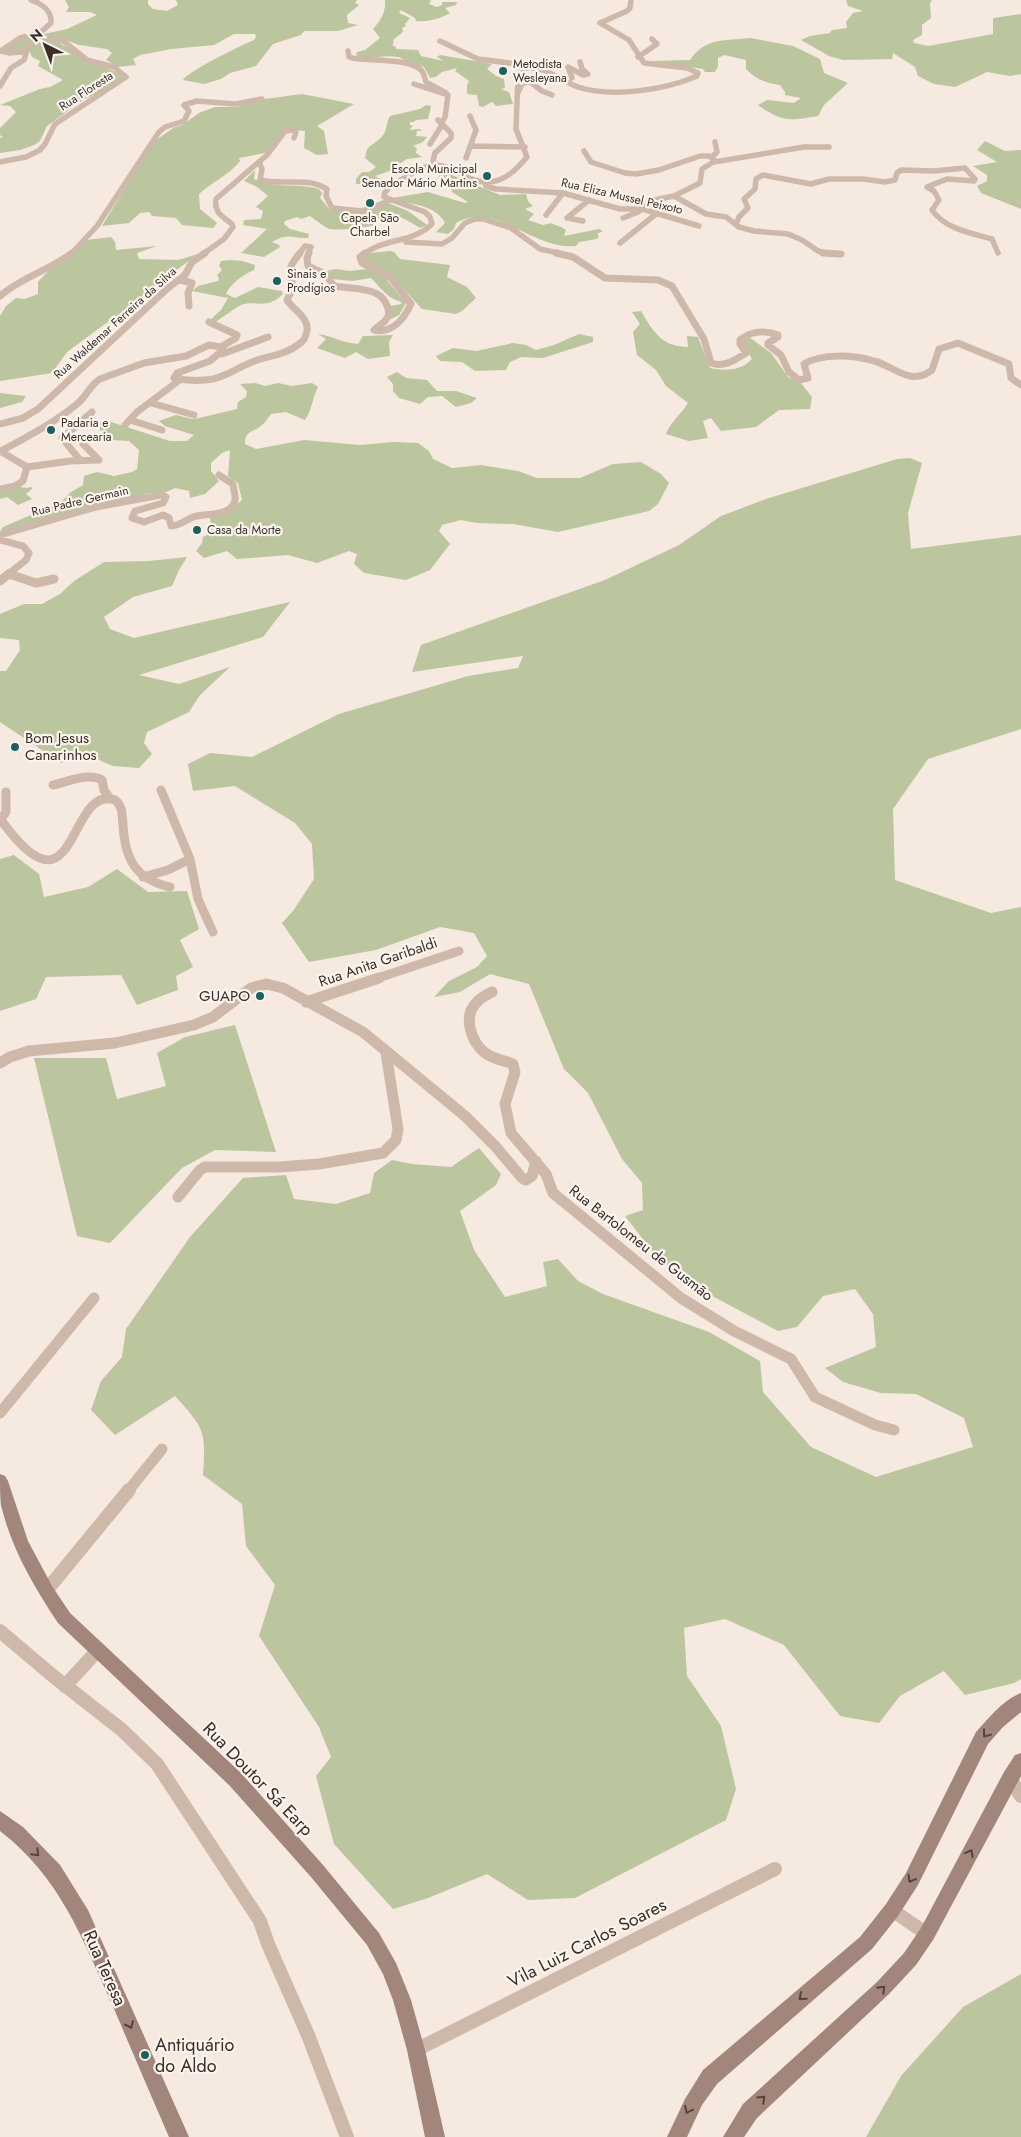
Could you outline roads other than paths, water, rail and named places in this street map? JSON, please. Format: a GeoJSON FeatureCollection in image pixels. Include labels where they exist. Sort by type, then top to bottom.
{"type":"FeatureCollection","features":[{"type":"Feature","properties":{"kind":"main road","name":"Rua Doutor Sá Earp"},"geometry":{"type":"LineString","coordinates":[[0,1481],[21,1543],[46,1591],[64,1618],[235,1779],[317,1871],[373,1939],[390,1968],[416,2050],[435,2137]]}},
{"type":"Feature","properties":{"kind":"main road"},"geometry":{"type":"LineString","coordinates":[[677,2137],[696,2094],[710,2077],[866,1943],[892,1910],[912,1879],[982,1738],[997,1721],[1021,1701]]}},
{"type":"Feature","properties":{"kind":"main road"},"geometry":{"type":"LineString","coordinates":[[733,2137],[750,2111],[883,1988],[910,1959],[927,1934],[1010,1778],[1021,1761]]}},
{"type":"Feature","properties":{"kind":"main road","name":"Rua Teresa"},"geometry":{"type":"LineString","coordinates":[[0,1820],[17,1833],[54,1871],[82,1916],[179,2137]]}},
{"type":"Feature","properties":{"kind":"street"},"geometry":{"type":"LineString","coordinates":[[1,51],[20,38],[41,32],[51,24],[51,16],[46,7],[31,0]]}},
{"type":"Feature","properties":{"kind":"street"},"geometry":{"type":"LineString","coordinates":[[440,41],[470,57],[488,62],[515,63],[541,69],[578,88],[599,91],[626,90],[671,84],[690,80],[698,76],[698,73],[694,70],[651,65],[640,61],[629,40],[600,23],[630,8],[631,0]]}},
{"type":"Feature","properties":{"kind":"street","name":"Rua Floresta"},"geometry":{"type":"LineString","coordinates":[[0,86],[11,68],[24,60],[29,44],[38,40],[57,38],[72,45],[84,58],[118,69],[126,77],[54,124],[49,130],[45,145],[40,151],[0,162]]}},
{"type":"Feature","properties":{"kind":"street"},"geometry":{"type":"LineString","coordinates":[[638,56],[657,44],[652,39]]}},
{"type":"Feature","properties":{"kind":"street"},"geometry":{"type":"LineString","coordinates":[[348,50],[349,57],[352,58],[373,62],[398,61],[419,68],[423,72],[426,82],[446,93],[448,98],[445,117],[430,144]]}},
{"type":"Feature","properties":{"kind":"street"},"geometry":{"type":"LineString","coordinates":[[1,51],[10,53],[26,51]]}},
{"type":"Feature","properties":{"kind":"street"},"geometry":{"type":"LineString","coordinates":[[572,78],[568,67],[583,75],[588,74],[583,70],[580,62]]}},
{"type":"Feature","properties":{"kind":"street"},"geometry":{"type":"LineString","coordinates":[[485,182],[508,177],[527,157],[525,147],[517,135],[515,123],[517,79],[520,72],[541,64],[583,82]]}},
{"type":"Feature","properties":{"kind":"street"},"geometry":{"type":"LineString","coordinates":[[517,94],[522,84],[529,81],[542,91],[552,95]]}},
{"type":"Feature","properties":{"kind":"street"},"geometry":{"type":"LineString","coordinates":[[414,84],[446,93]]}},
{"type":"Feature","properties":{"kind":"street"},"geometry":{"type":"LineString","coordinates":[[0,296],[11,286],[70,255],[87,239],[155,136],[165,127],[184,121],[189,111],[184,104],[197,101],[235,104],[262,99]]}},
{"type":"Feature","properties":{"kind":"street"},"geometry":{"type":"LineString","coordinates":[[466,158],[476,130],[470,116]]}},
{"type":"Feature","properties":{"kind":"street"},"geometry":{"type":"LineString","coordinates":[[209,322],[237,335],[236,338],[209,362],[174,376],[174,378],[218,378],[249,363],[302,343],[307,333],[307,327],[300,312],[289,304],[287,300],[292,288],[289,270],[292,262],[305,246],[310,247],[307,258],[308,266],[325,274],[334,286],[359,287],[376,292],[387,307],[388,313],[385,321],[374,330],[381,332],[402,320],[411,304],[390,276],[362,263],[360,257],[376,248],[424,232],[432,224],[429,217],[418,208],[389,201],[384,197],[384,193],[387,189],[423,168],[436,165],[433,156],[451,138],[451,133],[437,118]]}},
{"type":"Feature","properties":{"kind":"street","name":"Rua Waldemar Ferreira da Silva"},"geometry":{"type":"LineString","coordinates":[[0,424],[23,418],[38,409],[161,294],[180,280],[192,262],[224,239],[233,227],[230,221],[217,212],[215,207],[216,200],[221,193],[259,162],[285,131],[294,130],[296,132],[294,138]]}},
{"type":"Feature","properties":{"kind":"street"},"geometry":{"type":"LineString","coordinates":[[623,218],[642,209],[654,200],[674,196],[700,183],[702,168],[713,160],[717,152],[715,142]]}},
{"type":"Feature","properties":{"kind":"street"},"geometry":{"type":"LineString","coordinates":[[471,146],[525,147]]}},
{"type":"Feature","properties":{"kind":"street"},"geometry":{"type":"LineString","coordinates":[[584,151],[590,162],[633,174],[658,170],[700,156],[713,160],[804,147],[829,146]]}},
{"type":"Feature","properties":{"kind":"street"},"geometry":{"type":"LineString","coordinates":[[259,162],[262,171],[260,180],[280,183],[306,182],[323,186],[327,189],[326,196],[332,208],[362,211],[389,201]]}},
{"type":"Feature","properties":{"kind":"street","name":"Rua Eliza Mussel Peixoto"},"geometry":{"type":"LineString","coordinates":[[436,165],[449,168],[468,178],[485,182],[486,186],[508,192],[542,191],[563,193],[620,209],[642,209],[698,226]]}},
{"type":"Feature","properties":{"kind":"street"},"geometry":{"type":"LineString","coordinates":[[736,224],[739,217],[747,211],[748,208],[744,199],[756,189],[756,179],[758,176],[811,184],[830,179],[888,182],[894,180],[897,173],[902,170],[934,171],[966,168],[975,179],[974,181],[947,179],[927,186],[934,191],[939,200],[932,210],[943,222],[979,237],[992,239],[998,253]]}},
{"type":"Feature","properties":{"kind":"street"},"geometry":{"type":"LineString","coordinates":[[546,215],[563,193]]}},
{"type":"Feature","properties":{"kind":"street"},"geometry":{"type":"LineString","coordinates":[[674,196],[706,214],[723,216],[754,232],[787,234],[824,254],[841,254]]}},
{"type":"Feature","properties":{"kind":"street"},"geometry":{"type":"LineString","coordinates":[[584,221],[567,218],[589,200]]}},
{"type":"Feature","properties":{"kind":"street"},"geometry":{"type":"LineString","coordinates":[[620,243],[656,214]]}},
{"type":"Feature","properties":{"kind":"street"},"geometry":{"type":"LineString","coordinates":[[376,248],[384,249],[410,241],[441,244],[452,238],[460,225],[467,221],[484,219],[523,235],[540,249],[578,259],[592,272],[603,277],[615,280],[655,280],[672,286],[697,326],[708,348],[711,363],[714,365],[724,364],[746,353],[740,344],[740,340],[743,337],[749,334],[770,332],[778,335],[778,337],[768,343],[768,345],[781,355],[789,372],[799,380],[808,378],[804,368],[804,364],[808,360],[823,358],[872,360],[898,374],[911,377],[922,375],[933,368],[936,364],[935,354],[939,348],[958,343],[1006,362],[1009,364],[1010,378],[1021,384]]}},
{"type":"Feature","properties":{"kind":"street"},"geometry":{"type":"LineString","coordinates":[[180,280],[192,283],[188,293],[189,306]]}},
{"type":"Feature","properties":{"kind":"street"},"geometry":{"type":"LineString","coordinates":[[1,451],[33,434],[76,405],[87,395],[94,383],[100,379],[144,363],[186,356],[209,345],[221,350],[268,337]]}},
{"type":"Feature","properties":{"kind":"street"},"geometry":{"type":"LineString","coordinates":[[162,430],[127,422],[181,379]]}},
{"type":"Feature","properties":{"kind":"street"},"geometry":{"type":"LineString","coordinates":[[151,403],[194,415]]}},
{"type":"Feature","properties":{"kind":"street"},"geometry":{"type":"LineString","coordinates":[[80,460],[62,438],[92,412]]}},
{"type":"Feature","properties":{"kind":"street"},"geometry":{"type":"LineString","coordinates":[[1,451],[27,467],[80,460],[94,461],[100,458],[83,444]]}},
{"type":"Feature","properties":{"kind":"street"},"geometry":{"type":"LineString","coordinates":[[0,489],[25,481],[27,467]]}},
{"type":"Feature","properties":{"kind":"street","name":"Rua Padre Germain"},"geometry":{"type":"LineString","coordinates":[[0,535],[96,507],[161,495],[166,497],[159,505],[135,511],[132,518],[136,521],[145,522],[163,514],[168,516],[172,526],[174,526],[195,516],[222,511],[232,504],[235,499],[232,484],[219,476]]}},
{"type":"Feature","properties":{"kind":"street"},"geometry":{"type":"LineString","coordinates":[[0,540],[23,546],[29,552],[26,560],[0,581]]}},
{"type":"Feature","properties":{"kind":"street"},"geometry":{"type":"LineString","coordinates":[[9,574],[31,584],[41,584],[54,579]]}},
{"type":"Feature","properties":{"kind":"street"},"geometry":{"type":"LineString","coordinates":[[52,785],[98,776],[102,780],[104,790],[109,797],[116,800],[120,806],[128,856],[137,872],[158,885],[170,887]]}},
{"type":"Feature","properties":{"kind":"street"},"geometry":{"type":"LineString","coordinates":[[162,790],[190,859],[198,899],[213,932]]}},
{"type":"Feature","properties":{"kind":"street"},"geometry":{"type":"LineString","coordinates":[[6,792],[6,812],[1,820],[22,848],[44,861],[56,858],[66,848],[93,803],[109,797]]}},
{"type":"Feature","properties":{"kind":"street"},"geometry":{"type":"LineString","coordinates":[[143,877],[168,870],[190,859]]}},
{"type":"Feature","properties":{"kind":"street","name":"Rua Anita Garibaldi"},"geometry":{"type":"LineString","coordinates":[[306,1002],[459,950]]}},
{"type":"Feature","properties":{"kind":"street"},"geometry":{"type":"LineString","coordinates":[[0,1063],[9,1057],[39,1049],[81,1048],[171,1032],[212,1018],[255,985],[267,984],[285,988],[306,1002],[354,1026],[477,1127],[509,1162],[519,1177],[526,1180],[532,1176],[536,1162]]}},
{"type":"Feature","properties":{"kind":"street","name":"Rua Bartolomeu de Gusmão"},"geometry":{"type":"LineString","coordinates":[[492,992],[474,1004],[470,1011],[471,1028],[478,1046],[483,1051],[493,1058],[513,1064],[515,1068],[507,1094],[506,1115],[511,1133],[546,1174],[557,1197],[681,1298],[734,1331],[791,1359],[796,1364],[809,1392],[821,1401],[855,1414],[875,1425],[894,1430]]}},
{"type":"Feature","properties":{"kind":"street"},"geometry":{"type":"LineString","coordinates":[[178,1197],[200,1170],[205,1167],[319,1164],[383,1153],[396,1140],[398,1129],[386,1053]]}},
{"type":"Feature","properties":{"kind":"street"},"geometry":{"type":"LineString","coordinates":[[0,1413],[94,1298]]}},
{"type":"Feature","properties":{"kind":"street"},"geometry":{"type":"LineString","coordinates":[[46,1591],[162,1449]]}},
{"type":"Feature","properties":{"kind":"street"},"geometry":{"type":"LineString","coordinates":[[0,1631],[65,1686],[131,1737],[154,1758],[255,1913],[308,2036],[347,2137]]}},
{"type":"Feature","properties":{"kind":"street"},"geometry":{"type":"LineString","coordinates":[[65,1686],[98,1650]]}},
{"type":"Feature","properties":{"kind":"street"},"geometry":{"type":"LineString","coordinates":[[1010,1778],[1021,1796]]}},
{"type":"Feature","properties":{"kind":"street","name":"Vila Luiz Carlos Soares"},"geometry":{"type":"LineString","coordinates":[[416,2050],[775,1869]]}},
{"type":"Feature","properties":{"kind":"street"},"geometry":{"type":"LineString","coordinates":[[892,1910],[927,1934]]}},
{"type":"Feature","properties":{"kind":"place","name":"Metodista Wesleyana"},"geometry":{"type":"Point","coordinates":[503,71]}},
{"type":"Feature","properties":{"kind":"place","name":"Escola Municipal Senador Mário Martins"},"geometry":{"type":"Point","coordinates":[487,176]}},
{"type":"Feature","properties":{"kind":"place","name":"Capela São Charbel"},"geometry":{"type":"Point","coordinates":[370,203]}},
{"type":"Feature","properties":{"kind":"place","name":"Sinais e Prodígios"},"geometry":{"type":"Point","coordinates":[277,281]}},
{"type":"Feature","properties":{"kind":"place","name":"Padaria e Mercearia"},"geometry":{"type":"Point","coordinates":[51,430]}},
{"type":"Feature","properties":{"kind":"place","name":"Casa da Morte"},"geometry":{"type":"Point","coordinates":[197,530]}},
{"type":"Feature","properties":{"kind":"place","name":"Bom Jesus Canarinhos"},"geometry":{"type":"Point","coordinates":[15,747]}},
{"type":"Feature","properties":{"kind":"place","name":"GUAPO"},"geometry":{"type":"Point","coordinates":[260,996]}},
{"type":"Feature","properties":{"kind":"place","name":"Antiquário do Aldo"},"geometry":{"type":"Point","coordinates":[145,2055]}}]}
